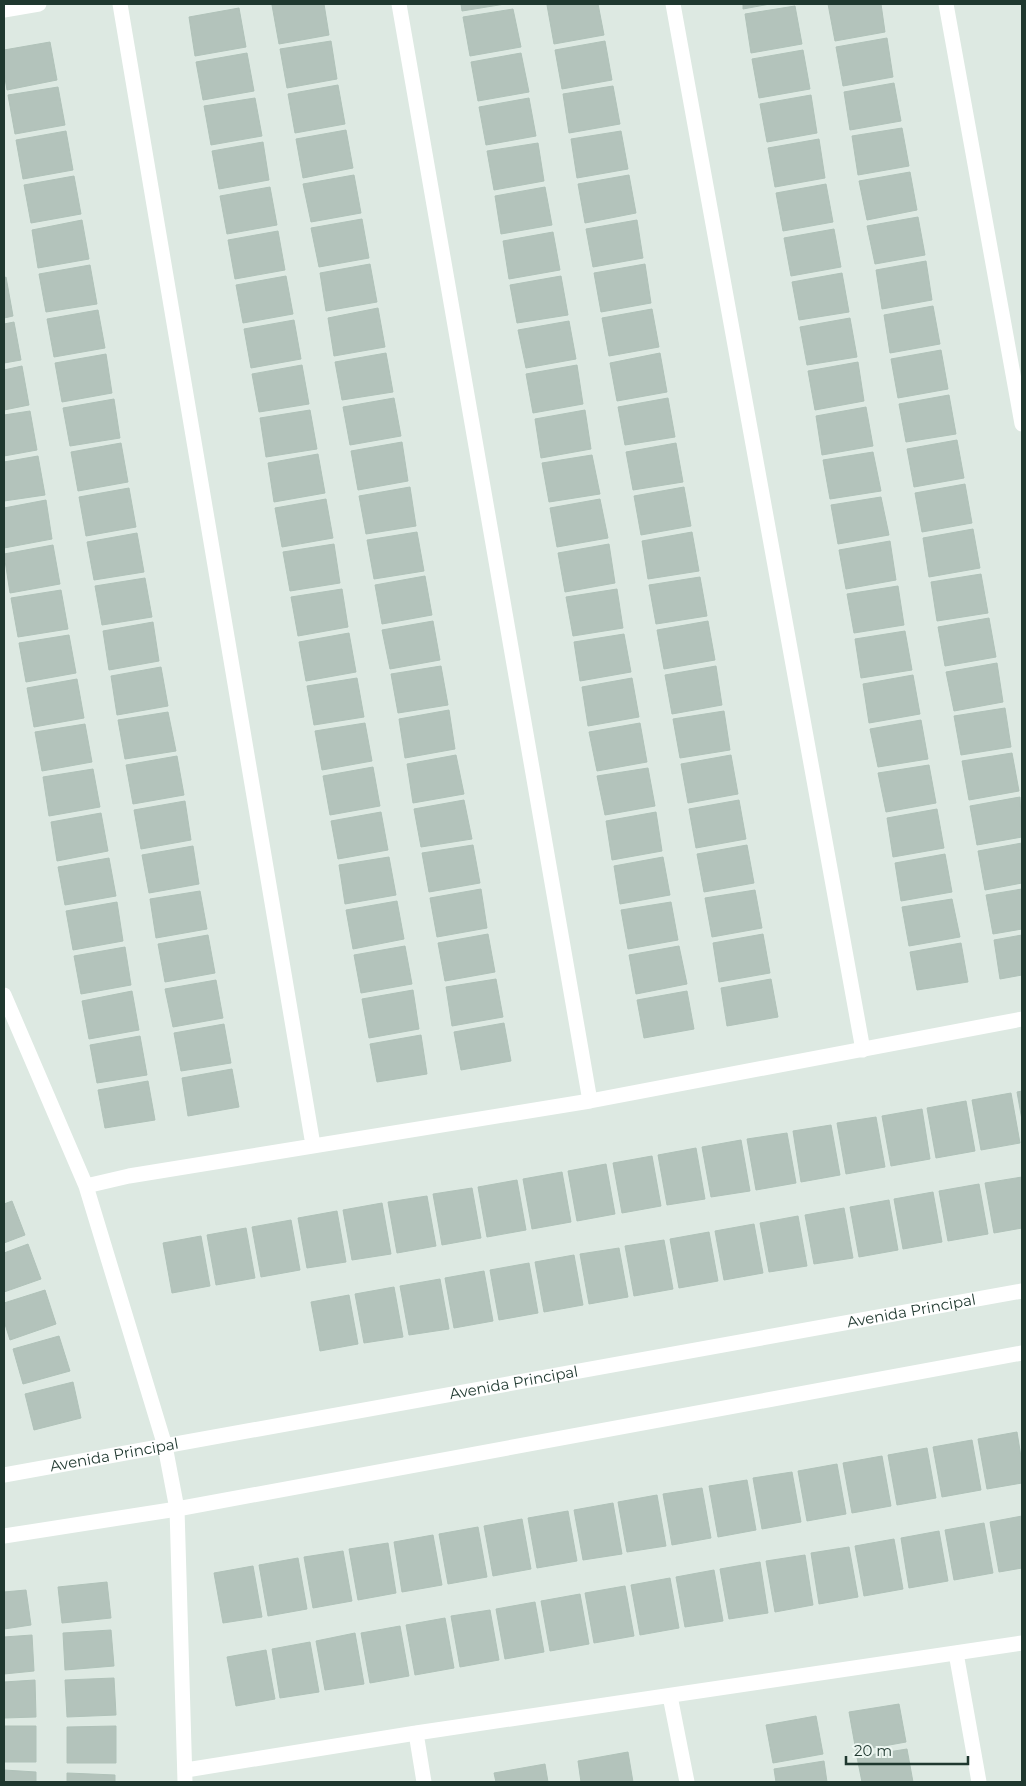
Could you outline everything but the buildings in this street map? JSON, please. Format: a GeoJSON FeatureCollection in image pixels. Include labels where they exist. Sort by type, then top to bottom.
{"type":"FeatureCollection","features":[{"type":"Feature","properties":{"kind":"street"},"geometry":{"type":"LineString","coordinates":[[4,10],[39,4]]}},
{"type":"Feature","properties":{"kind":"street"},"geometry":{"type":"LineString","coordinates":[[120,4],[314,1145]]}},
{"type":"Feature","properties":{"kind":"street"},"geometry":{"type":"LineString","coordinates":[[399,4],[590,1101]]}},
{"type":"Feature","properties":{"kind":"street"},"geometry":{"type":"LineString","coordinates":[[673,4],[863,1050]]}},
{"type":"Feature","properties":{"kind":"street"},"geometry":{"type":"LineString","coordinates":[[946,4],[1022,424]]}},
{"type":"Feature","properties":{"kind":"street"},"geometry":{"type":"LineString","coordinates":[[4,995],[86,1186],[165,1446],[177,1509],[186,1776],[416,1734],[1022,1643]]}},
{"type":"Feature","properties":{"kind":"street"},"geometry":{"type":"LineString","coordinates":[[86,1186],[129,1176],[590,1101],[1022,1019]]}},
{"type":"Feature","properties":{"kind":"street","name":"Avenida Principal"},"geometry":{"type":"LineString","coordinates":[[4,1475],[1022,1291]]}},
{"type":"Feature","properties":{"kind":"street"},"geometry":{"type":"LineString","coordinates":[[4,1536],[177,1509],[1022,1353]]}},
{"type":"Feature","properties":{"kind":"street"},"geometry":{"type":"LineString","coordinates":[[956,1653],[979,1782]]}},
{"type":"Feature","properties":{"kind":"street"},"geometry":{"type":"LineString","coordinates":[[670,1696],[687,1782]]}},
{"type":"Feature","properties":{"kind":"street"},"geometry":{"type":"LineString","coordinates":[[416,1734],[424,1782]]}}]}
